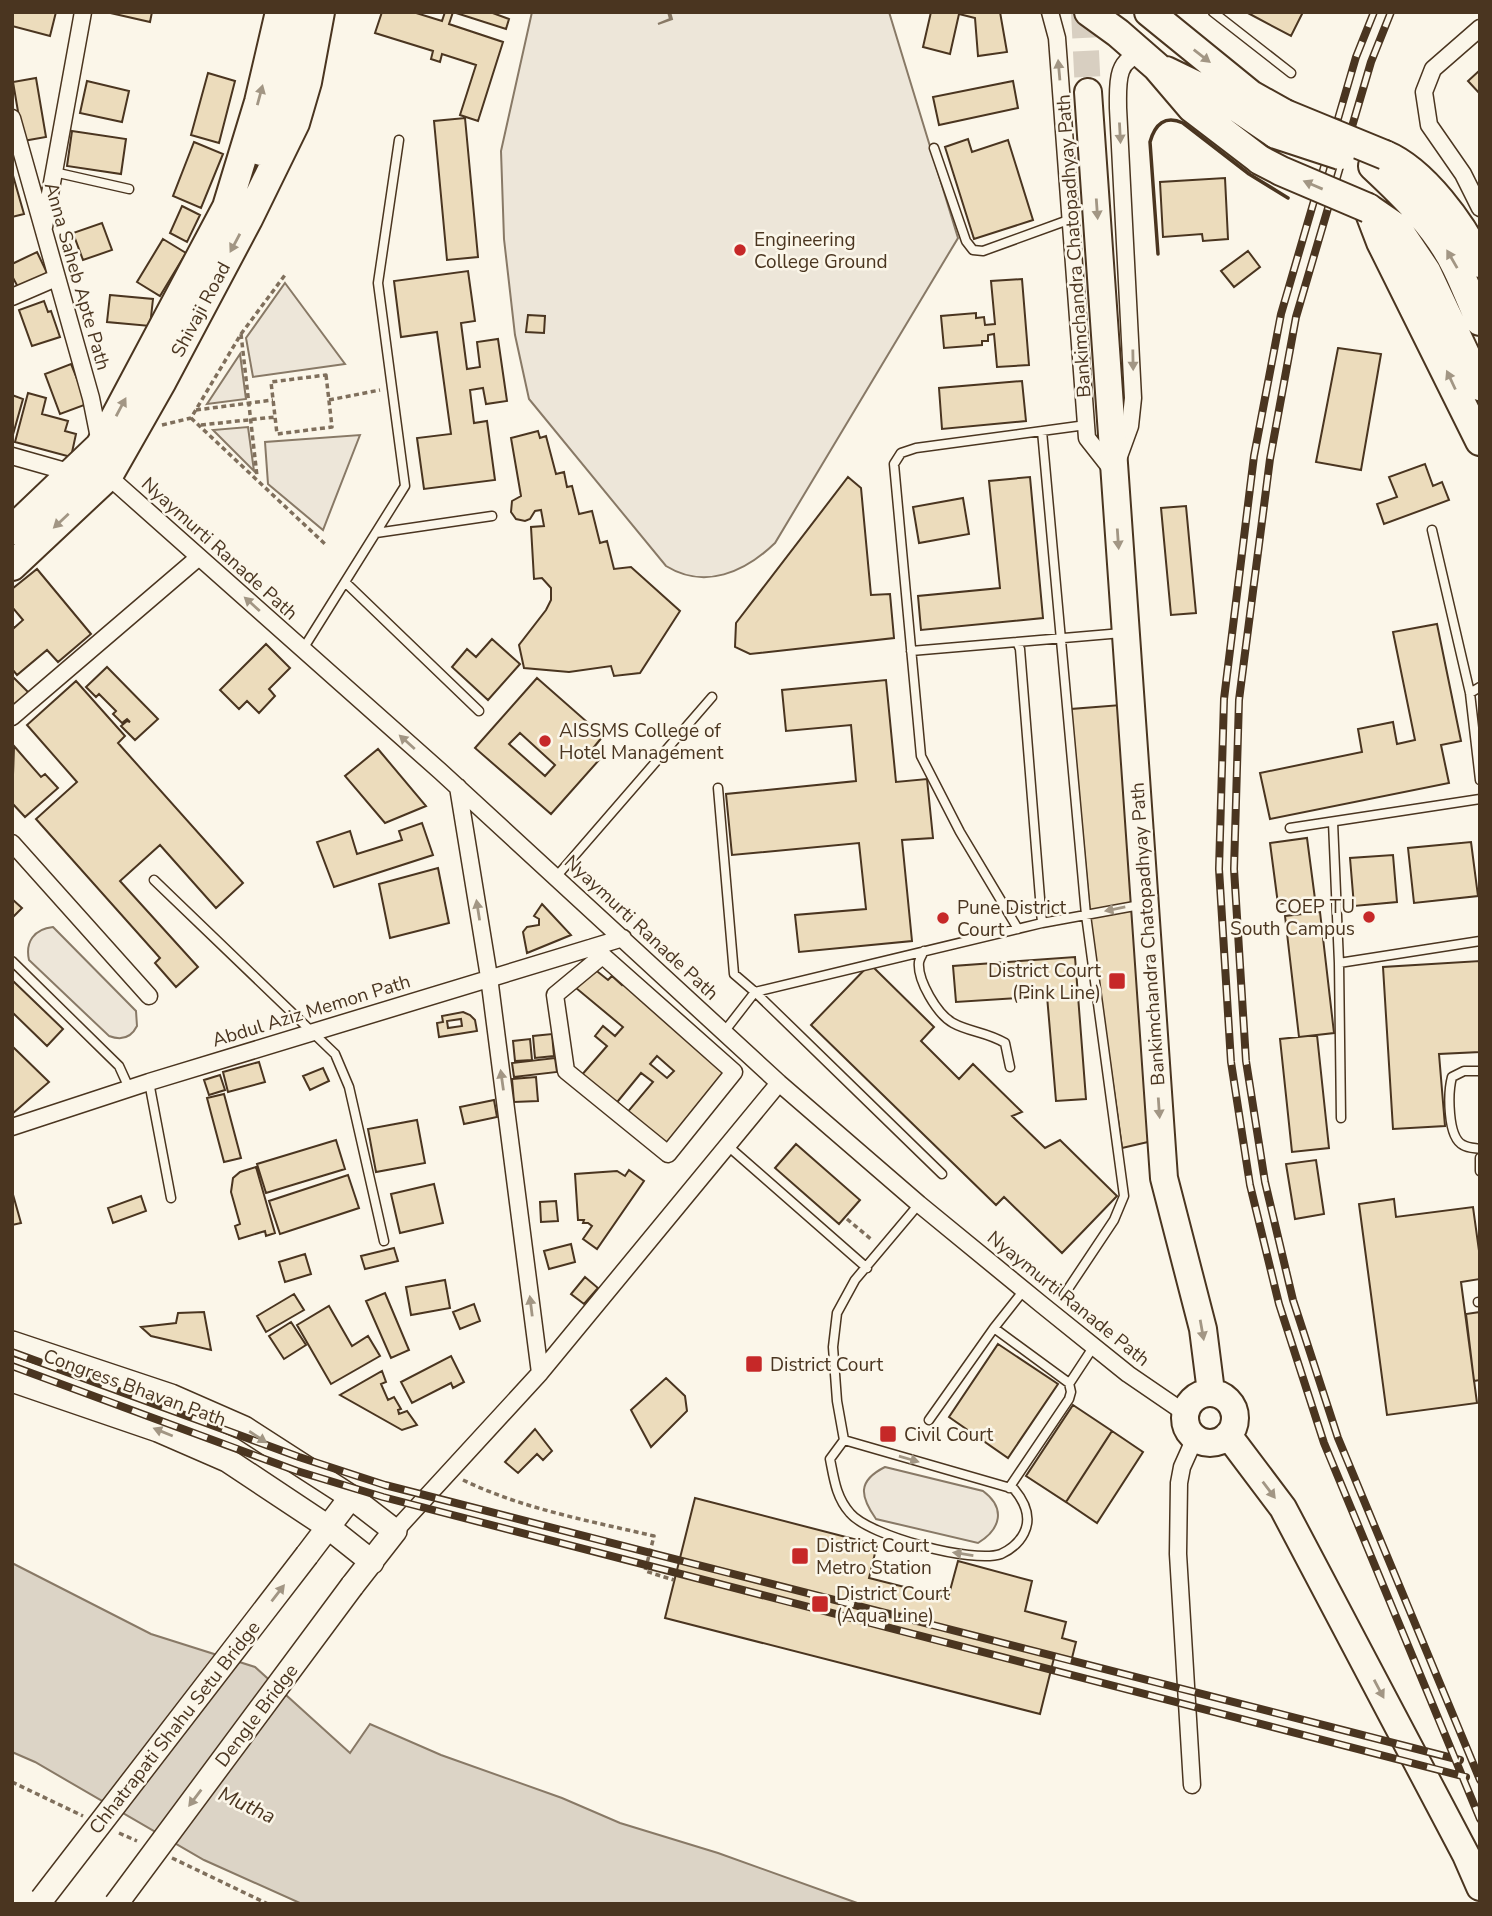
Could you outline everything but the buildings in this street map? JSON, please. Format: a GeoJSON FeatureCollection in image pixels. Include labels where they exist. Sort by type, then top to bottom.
{"type":"FeatureCollection","features":[{"type":"Feature","properties":{"kind":"highway","name":"Shivaji Road"},"geometry":{"type":"LineString","coordinates":[[12,530],[100,446],[228,208],[259,102],[280,12]]}},
{"type":"Feature","properties":{"kind":"highway"},"geometry":{"type":"LineString","coordinates":[[228,208],[252,169],[277,115],[286,85],[300,12]]}},
{"type":"Feature","properties":{"kind":"highway","name":"Shivaji Road"},"geometry":{"type":"LineString","coordinates":[[12,566],[108,476],[174,358],[248,219],[295,123],[307,82],[320,12]]}},
{"type":"Feature","properties":{"kind":"highway"},"geometry":{"type":"LineString","coordinates":[[1089,12],[1150,61],[1192,108],[1260,160],[1281,172],[1368,208],[1397,228],[1426,271],[1480,386]]}},
{"type":"Feature","properties":{"kind":"highway"},"geometry":{"type":"LineString","coordinates":[[1149,12],[1251,94],[1280,124]]}},
{"type":"Feature","properties":{"kind":"highway"},"geometry":{"type":"LineString","coordinates":[[1150,61],[1280,124],[1379,161],[1399,161],[1415,174],[1452,218],[1480,263]]}},
{"type":"Feature","properties":{"kind":"highway"},"geometry":{"type":"LineString","coordinates":[[1379,161],[1401,193],[1435,232],[1456,266],[1480,321]]}},
{"type":"Feature","properties":{"kind":"highway"},"geometry":{"type":"LineString","coordinates":[[1368,208],[1381,242],[1480,441]]}},
{"type":"Feature","properties":{"kind":"main road"},"geometry":{"type":"LineString","coordinates":[[1088,92],[1114,471]]}},
{"type":"Feature","properties":{"kind":"main road","name":"Bankimchandra Chatopadhyay Path"},"geometry":{"type":"LineString","coordinates":[[1114,471],[1164,1178],[1203,1329],[1211,1392]]}},
{"type":"Feature","properties":{"kind":"main road","name":"Congress Bhavan Path"},"geometry":{"type":"LineString","coordinates":[[12,1343],[171,1396],[244,1428],[351,1497],[395,1531]]}},
{"type":"Feature","properties":{"kind":"main road","name":"Congress Bhavan Path"},"geometry":{"type":"LineString","coordinates":[[12,1380],[158,1430],[228,1460],[328,1527],[372,1562]]}},
{"type":"Feature","properties":{"kind":"main road"},"geometry":{"type":"LineString","coordinates":[[1211,1392],[1224,1397],[1233,1408],[1234,1423],[1228,1435],[1208,1443],[1195,1438],[1186,1427],[1185,1413],[1191,1400],[1197,1395],[1211,1392]]}},
{"type":"Feature","properties":{"kind":"main road"},"geometry":{"type":"LineString","coordinates":[[1228,1435],[1283,1508],[1466,1855],[1480,1887]]}},
{"type":"Feature","properties":{"kind":"main road","name":"Chhatrapati Shahu Setu Bridge"},"geometry":{"type":"LineString","coordinates":[[41,1902],[351,1497]]}},
{"type":"Feature","properties":{"kind":"main road","name":"Dengle Bridge"},"geometry":{"type":"LineString","coordinates":[[116,1904],[395,1531]]}},
{"type":"Feature","properties":{"kind":"street"},"geometry":{"type":"LineString","coordinates":[[43,231],[83,12]]}},
{"type":"Feature","properties":{"kind":"street","name":"Bankimchandra Chatopadhyay Path"},"geometry":{"type":"LineString","coordinates":[[1050,12],[1057,38],[1087,438],[1114,471]]}},
{"type":"Feature","properties":{"kind":"street"},"geometry":{"type":"LineString","coordinates":[[1480,28],[1433,69],[1424,92],[1429,125],[1463,174],[1480,208]]}},
{"type":"Feature","properties":{"kind":"street","name":"Bankimchandra Chatopadhyay Path"},"geometry":{"type":"LineString","coordinates":[[1114,471],[1130,426],[1133,398],[1118,108],[1119,74],[1126,61],[1136,55],[1150,61]]}},
{"type":"Feature","properties":{"kind":"street","name":"Anna Saheb Apte Path"},"geometry":{"type":"LineString","coordinates":[[12,118],[91,398],[100,446]]}},
{"type":"Feature","properties":{"kind":"street"},"geometry":{"type":"LineString","coordinates":[[12,297],[56,278]]}},
{"type":"Feature","properties":{"kind":"street"},"geometry":{"type":"LineString","coordinates":[[100,446],[108,476]]}},
{"type":"Feature","properties":{"kind":"street"},"geometry":{"type":"LineString","coordinates":[[12,456],[72,473]]}},
{"type":"Feature","properties":{"kind":"street","name":"Nyaymurti Ranade Path"},"geometry":{"type":"LineString","coordinates":[[108,476],[458,787],[779,1083],[1024,1290],[1128,1374],[1185,1413]]}},
{"type":"Feature","properties":{"kind":"street"},"geometry":{"type":"LineString","coordinates":[[12,717],[200,557]]}},
{"type":"Feature","properties":{"kind":"street"},"geometry":{"type":"LineString","coordinates":[[458,787],[489,977],[540,1373]]}},
{"type":"Feature","properties":{"kind":"street"},"geometry":{"type":"LineString","coordinates":[[12,843],[149,996]]}},
{"type":"Feature","properties":{"kind":"street","name":"Abdul Aziz Memon Path"},"geometry":{"type":"LineString","coordinates":[[12,1127],[129,1088],[489,977],[597,951],[622,938]]}},
{"type":"Feature","properties":{"kind":"street"},"geometry":{"type":"LineString","coordinates":[[597,951],[734,1072],[668,1154],[566,1071],[555,995],[597,951]]}},
{"type":"Feature","properties":{"kind":"street"},"geometry":{"type":"LineString","coordinates":[[395,1531],[540,1373],[574,1329],[729,1147],[779,1083]]}},
{"type":"Feature","properties":{"kind":"street"},"geometry":{"type":"LineString","coordinates":[[1192,1785],[1178,1554],[1179,1483],[1182,1467],[1195,1438]]}},
{"type":"Feature","properties":{"kind":"lane"},"geometry":{"type":"LineString","coordinates":[[1213,12],[1291,73]]}},
{"type":"Feature","properties":{"kind":"lane"},"geometry":{"type":"LineString","coordinates":[[303,649],[405,486],[378,283],[399,140]]}},
{"type":"Feature","properties":{"kind":"lane"},"geometry":{"type":"LineString","coordinates":[[934,148],[966,241],[973,250],[983,251],[1071,219]]}},
{"type":"Feature","properties":{"kind":"lane"},"geometry":{"type":"LineString","coordinates":[[54,172],[129,189]]}},
{"type":"Feature","properties":{"kind":"lane"},"geometry":{"type":"LineString","coordinates":[[1018,929],[960,832],[921,756],[894,464],[901,453],[916,447],[1086,425]]}},
{"type":"Feature","properties":{"kind":"lane"},"geometry":{"type":"LineString","coordinates":[[1042,431],[1086,915],[1124,1196],[1114,1220],[1064,1295]]}},
{"type":"Feature","properties":{"kind":"lane"},"geometry":{"type":"LineString","coordinates":[[376,533],[492,516]]}},
{"type":"Feature","properties":{"kind":"lane"},"geometry":{"type":"LineString","coordinates":[[1432,530],[1470,693],[1480,780]]}},
{"type":"Feature","properties":{"kind":"lane"},"geometry":{"type":"LineString","coordinates":[[345,583],[479,711]]}},
{"type":"Feature","properties":{"kind":"lane"},"geometry":{"type":"LineString","coordinates":[[911,651],[1125,633]]}},
{"type":"Feature","properties":{"kind":"lane"},"geometry":{"type":"LineString","coordinates":[[1017,642],[1020,649],[1042,923]]}},
{"type":"Feature","properties":{"kind":"lane"},"geometry":{"type":"LineString","coordinates":[[1470,693],[1480,687]]}},
{"type":"Feature","properties":{"kind":"lane"},"geometry":{"type":"LineString","coordinates":[[556,877],[712,697]]}},
{"type":"Feature","properties":{"kind":"lane"},"geometry":{"type":"LineString","coordinates":[[718,788],[734,974],[942,1174]]}},
{"type":"Feature","properties":{"kind":"lane"},"geometry":{"type":"LineString","coordinates":[[1290,828],[1480,799]]}},
{"type":"Feature","properties":{"kind":"lane"},"geometry":{"type":"LineString","coordinates":[[1333,822],[1339,963],[1340,1118]]}},
{"type":"Feature","properties":{"kind":"lane"},"geometry":{"type":"LineString","coordinates":[[154,880],[335,1054],[349,1087],[384,1241]]}},
{"type":"Feature","properties":{"kind":"lane"},"geometry":{"type":"LineString","coordinates":[[724,1032],[755,992],[1042,923],[1144,904]]}},
{"type":"Feature","properties":{"kind":"lane"},"geometry":{"type":"LineString","coordinates":[[1339,963],[1480,941]]}},
{"type":"Feature","properties":{"kind":"lane"},"geometry":{"type":"LineString","coordinates":[[924,951],[919,962],[926,991],[936,1007],[950,1022],[991,1035],[1004,1043],[1010,1067]]}},
{"type":"Feature","properties":{"kind":"lane"},"geometry":{"type":"LineString","coordinates":[[12,961],[119,1066],[129,1088]]}},
{"type":"Feature","properties":{"kind":"lane"},"geometry":{"type":"LineString","coordinates":[[1480,1071],[1464,1071],[1452,1077],[1448,1091],[1453,1135],[1461,1145],[1480,1149]]}},
{"type":"Feature","properties":{"kind":"lane"},"geometry":{"type":"LineString","coordinates":[[149,1082],[171,1198]]}},
{"type":"Feature","properties":{"kind":"lane"},"geometry":{"type":"LineString","coordinates":[[729,1147],[867,1268]]}},
{"type":"Feature","properties":{"kind":"lane"},"geometry":{"type":"LineString","coordinates":[[1480,1158],[1480,1171]]}},
{"type":"Feature","properties":{"kind":"lane"},"geometry":{"type":"LineString","coordinates":[[844,1440],[1014,1489],[1028,1513],[1026,1529],[1017,1545],[1000,1554],[960,1554],[867,1528],[851,1515],[839,1498],[830,1459],[844,1440],[834,1359],[837,1313],[855,1280],[919,1204]]}},
{"type":"Feature","properties":{"kind":"lane"},"geometry":{"type":"LineString","coordinates":[[929,1420],[1024,1290]]}},
{"type":"Feature","properties":{"kind":"lane"},"geometry":{"type":"LineString","coordinates":[[994,1328],[1069,1384]]}},
{"type":"Feature","properties":{"kind":"lane"},"geometry":{"type":"LineString","coordinates":[[1009,1488],[1069,1399],[1069,1384],[1094,1346]]}},
{"type":"Feature","properties":{"kind":"path"},"geometry":{"type":"LineString","coordinates":[[153,427],[191,418],[241,334],[285,275]]}},
{"type":"Feature","properties":{"kind":"path"},"geometry":{"type":"LineString","coordinates":[[241,334],[257,478]]}},
{"type":"Feature","properties":{"kind":"path"},"geometry":{"type":"LineString","coordinates":[[326,375],[332,427],[277,433],[273,400],[271,382],[326,375]]}},
{"type":"Feature","properties":{"kind":"path"},"geometry":{"type":"LineString","coordinates":[[329,400],[392,388]]}},
{"type":"Feature","properties":{"kind":"path"},"geometry":{"type":"LineString","coordinates":[[196,410],[273,400]]}},
{"type":"Feature","properties":{"kind":"path"},"geometry":{"type":"LineString","coordinates":[[201,425],[275,416]]}},
{"type":"Feature","properties":{"kind":"path"},"geometry":{"type":"LineString","coordinates":[[191,418],[325,544]]}},
{"type":"Feature","properties":{"kind":"path"},"geometry":{"type":"LineString","coordinates":[[847,1219],[883,1248]]}},
{"type":"Feature","properties":{"kind":"path"},"geometry":{"type":"LineString","coordinates":[[449,1472],[506,1498],[548,1511],[654,1536],[645,1571],[674,1580]]}},
{"type":"Feature","properties":{"kind":"shaded area"},"geometry":{"type":"Polygon","coordinates":[[[532,12],[668,12],[670,19],[658,24],[672,19],[670,12],[889,12],[958,238],[775,543],[751,562],[724,574],[695,577],[666,566],[529,399],[515,335],[504,239],[501,151],[532,12]]]}},
{"type":"Feature","properties":{"kind":"shaded area"},"geometry":{"type":"Polygon","coordinates":[[[285,283],[345,364],[253,377],[246,338],[285,283]]]}},
{"type":"Feature","properties":{"kind":"shaded area"},"geometry":{"type":"Polygon","coordinates":[[[240,354],[246,399],[207,404],[240,354]]]}},
{"type":"Feature","properties":{"kind":"shaded area"},"geometry":{"type":"Polygon","coordinates":[[[248,427],[254,471],[213,430],[248,427]]]}},
{"type":"Feature","properties":{"kind":"shaded area"},"geometry":{"type":"Polygon","coordinates":[[[360,435],[323,530],[268,484],[265,442],[360,435]]]}},
{"type":"Feature","properties":{"kind":"shaded area"},"geometry":{"type":"Polygon","coordinates":[[[53,927],[136,1011],[137,1026],[129,1036],[109,1036],[29,960],[28,948],[32,937],[41,930],[53,927]]]}},
{"type":"Feature","properties":{"kind":"shaded area"},"geometry":{"type":"Polygon","coordinates":[[[885,1467],[983,1491],[998,1511],[996,1525],[978,1543],[876,1519],[864,1496],[864,1490],[870,1478],[885,1467]]]}},
{"type":"Feature","properties":{"kind":"water","name":"Mutha"},"geometry":{"type":"Polygon","coordinates":[[[12,1563],[151,1634],[255,1667],[350,1753],[370,1724],[441,1755],[562,1798],[620,1823],[718,1853],[860,1904],[302,1904],[204,1860],[35,1762],[12,1752],[12,1563]]]}},
{"type":"Feature","properties":{"kind":"tunnel"},"geometry":{"type":"LineString","coordinates":[[1084,12],[1088,92]]}},
{"type":"Feature","properties":{"kind":"railway"},"geometry":{"type":"LineString","coordinates":[[1374,12],[1356,57],[1281,314],[1254,456],[1224,699],[1219,869],[1231,1062],[1250,1185],[1279,1304],[1324,1443],[1480,1819]]}},
{"type":"Feature","properties":{"kind":"railway"},"geometry":{"type":"LineString","coordinates":[[1391,12],[1371,62],[1296,317],[1270,459],[1239,700],[1234,869],[1246,1061],[1265,1182],[1293,1300],[1338,1438],[1480,1780]]}},
{"type":"Feature","properties":{"kind":"railway"},"geometry":{"type":"LineString","coordinates":[[12,1352],[299,1457],[385,1485],[1460,1760]]}},
{"type":"Feature","properties":{"kind":"railway"},"geometry":{"type":"LineString","coordinates":[[12,1366],[297,1471],[383,1497],[1466,1777]]}},
{"type":"Feature","properties":{"kind":"wall"},"geometry":{"type":"LineString","coordinates":[[1158,254],[1150,142],[1158,126],[1166,121],[1183,123],[1249,174],[1288,198]]}},
{"type":"Feature","properties":{"kind":"place","name":"Engineering College Ground"},"geometry":{"type":"Point","coordinates":[740,250]}},
{"type":"Feature","properties":{"kind":"place","name":"AISSMS College of Hotel Management"},"geometry":{"type":"Point","coordinates":[545,741]}},
{"type":"Feature","properties":{"kind":"place","name":"COEP TU South Campus"},"geometry":{"type":"Point","coordinates":[1369,917]}},
{"type":"Feature","properties":{"kind":"place","name":"Pune District Court"},"geometry":{"type":"Point","coordinates":[943,918]}},
{"type":"Feature","properties":{"kind":"place","name":"District Court (Pink Line)"},"geometry":{"type":"Point","coordinates":[1117,981]}},
{"type":"Feature","properties":{"kind":"place","name":"District Court"},"geometry":{"type":"Point","coordinates":[754,1364]}},
{"type":"Feature","properties":{"kind":"place","name":"Civil Court"},"geometry":{"type":"Point","coordinates":[888,1434]}},
{"type":"Feature","properties":{"kind":"place","name":"District Court Metro Station"},"geometry":{"type":"Point","coordinates":[800,1556]}},
{"type":"Feature","properties":{"kind":"place","name":"District Court (Aqua Line)"},"geometry":{"type":"Point","coordinates":[820,1604]}}]}
